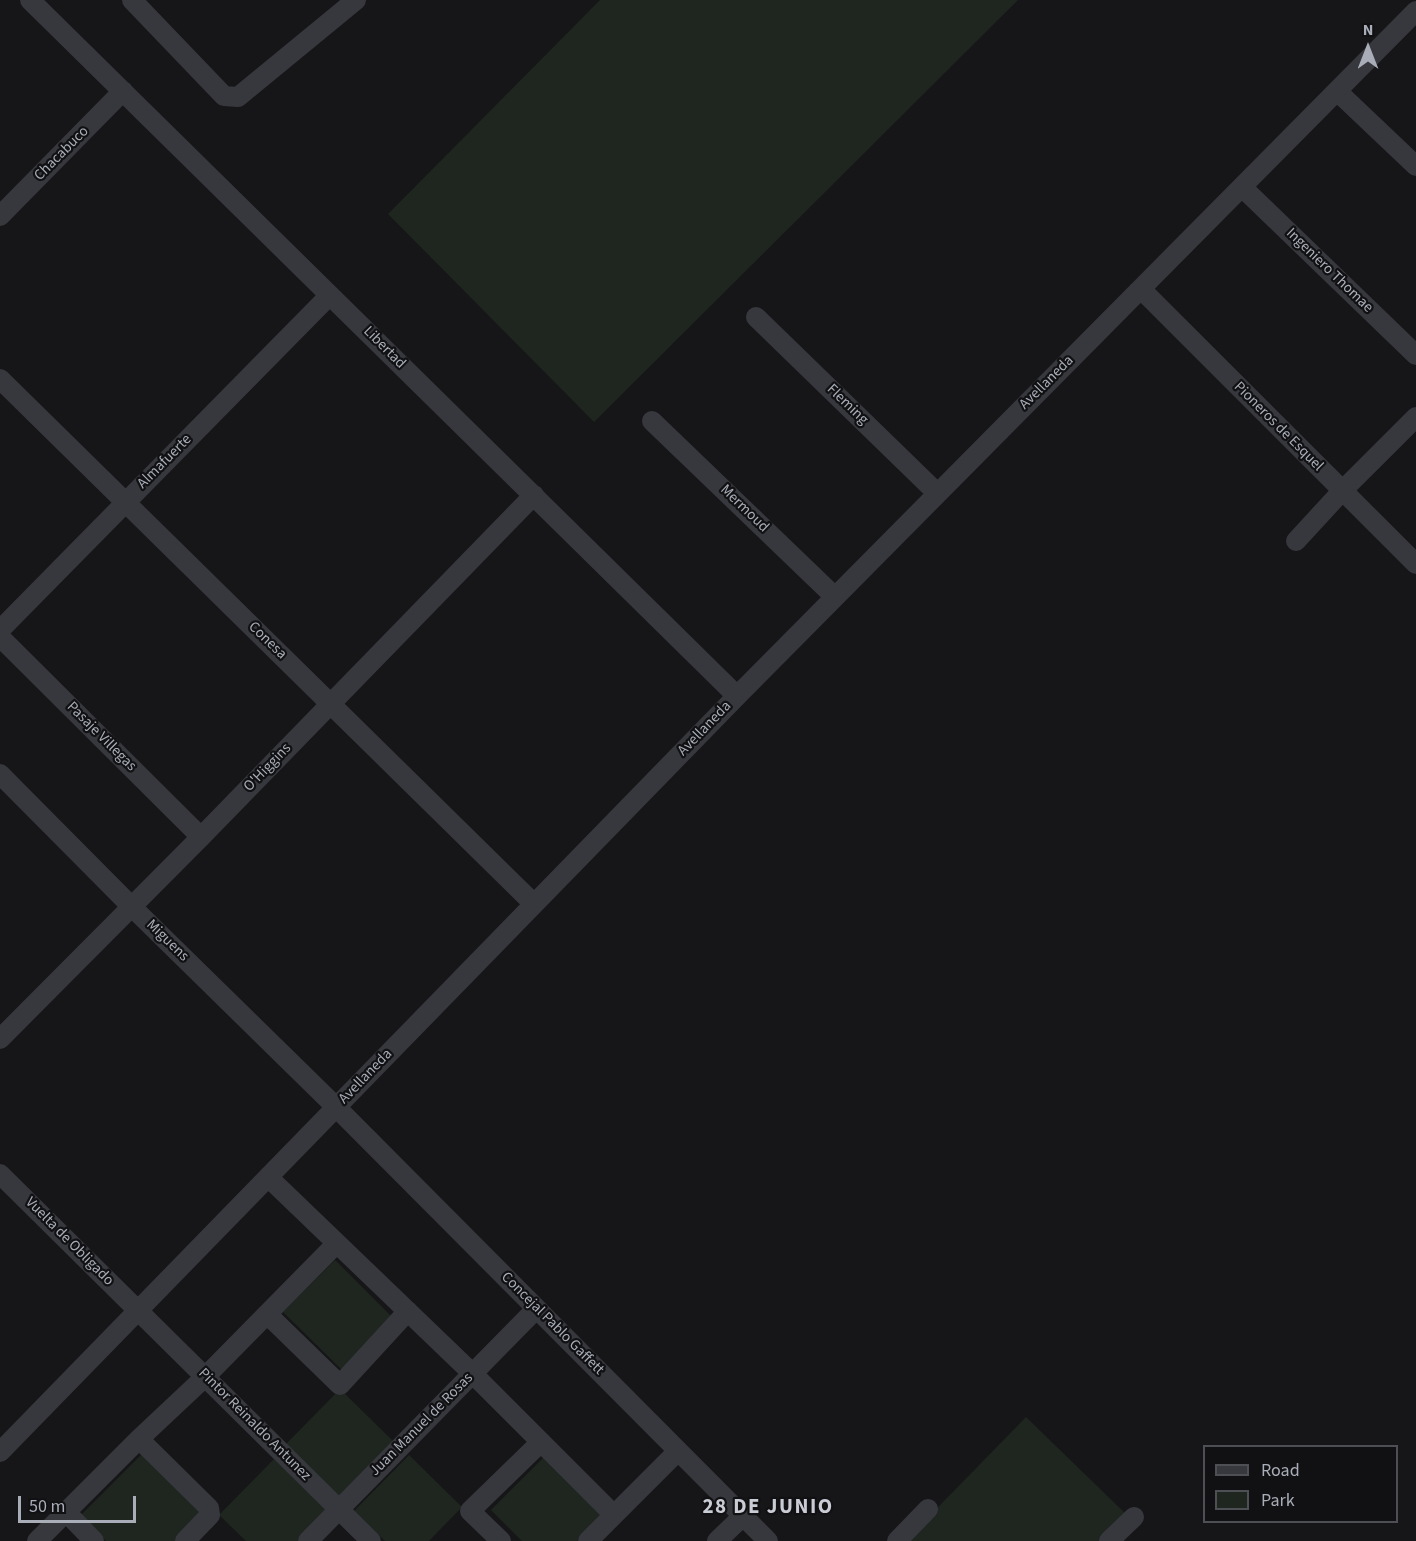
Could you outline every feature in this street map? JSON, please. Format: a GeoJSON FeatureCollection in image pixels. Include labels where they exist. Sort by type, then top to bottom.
{"type":"FeatureCollection","features":[{"type":"Feature","properties":{"kind":"street","name":"Libertad"},"geometry":{"type":"LineString","coordinates":[[30,0],[737,696]]}},
{"type":"Feature","properties":{"kind":"street"},"geometry":{"type":"LineString","coordinates":[[132,0],[224,96],[238,97],[356,0]]}},
{"type":"Feature","properties":{"kind":"street","name":"Avellaneda"},"geometry":{"type":"LineString","coordinates":[[0,1452],[737,696],[1416,11]]}},
{"type":"Feature","properties":{"kind":"street","name":"Chacabuco"},"geometry":{"type":"LineString","coordinates":[[0,216],[123,91]]}},
{"type":"Feature","properties":{"kind":"street"},"geometry":{"type":"LineString","coordinates":[[1338,92],[1416,166]]}},
{"type":"Feature","properties":{"kind":"street","name":"Ingeniero Thomae"},"geometry":{"type":"LineString","coordinates":[[1242,188],[1416,355]]}},
{"type":"Feature","properties":{"kind":"street","name":"Pioneros de Esquel"},"geometry":{"type":"LineString","coordinates":[[1141,289],[1416,564]]}},
{"type":"Feature","properties":{"kind":"street","name":"Almafuerte"},"geometry":{"type":"LineString","coordinates":[[0,630],[330,295]]}},
{"type":"Feature","properties":{"kind":"street","name":"Fleming"},"geometry":{"type":"LineString","coordinates":[[756,316],[938,493]]}},
{"type":"Feature","properties":{"kind":"street","name":"Conesa"},"geometry":{"type":"LineString","coordinates":[[0,379],[534,904]]}},
{"type":"Feature","properties":{"kind":"street"},"geometry":{"type":"LineString","coordinates":[[1296,541],[1416,417]]}},
{"type":"Feature","properties":{"kind":"street","name":"Mermoud"},"geometry":{"type":"LineString","coordinates":[[652,421],[835,597]]}},
{"type":"Feature","properties":{"kind":"street","name":"O'Higgins"},"geometry":{"type":"LineString","coordinates":[[0,1039],[201,837],[534,495]]}},
{"type":"Feature","properties":{"kind":"street","name":"Pasaje Villegas"},"geometry":{"type":"LineString","coordinates":[[0,637],[201,837]]}},
{"type":"Feature","properties":{"kind":"street","name":"Miguens"},"geometry":{"type":"LineString","coordinates":[[0,774],[336,1107]]}},
{"type":"Feature","properties":{"kind":"street","name":"Concejal Pablo Gaffett"},"geometry":{"type":"LineString","coordinates":[[336,1107],[768,1541]]}},
{"type":"Feature","properties":{"kind":"street","name":"Vuelta de Obligado"},"geometry":{"type":"LineString","coordinates":[[0,1174],[137,1310]]}},
{"type":"Feature","properties":{"kind":"street"},"geometry":{"type":"LineString","coordinates":[[268,1177],[473,1374],[614,1515]]}},
{"type":"Feature","properties":{"kind":"street"},"geometry":{"type":"LineString","coordinates":[[37,1541],[205,1377],[337,1243]]}},
{"type":"Feature","properties":{"kind":"street","name":"Juan Manuel de Rosas"},"geometry":{"type":"LineString","coordinates":[[308,1541],[536,1309]]}},
{"type":"Feature","properties":{"kind":"street","name":"Pintor Reinaldo Antunez"},"geometry":{"type":"LineString","coordinates":[[137,1310],[371,1541]]}},
{"type":"Feature","properties":{"kind":"street"},"geometry":{"type":"LineString","coordinates":[[267,1314],[340,1385],[408,1311]]}},
{"type":"Feature","properties":{"kind":"street"},"geometry":{"type":"LineString","coordinates":[[139,1439],[209,1508],[210,1515],[185,1541]]}},
{"type":"Feature","properties":{"kind":"street"},"geometry":{"type":"LineString","coordinates":[[501,1541],[471,1511],[541,1442]]}},
{"type":"Feature","properties":{"kind":"street"},"geometry":{"type":"LineString","coordinates":[[588,1541],[678,1451]]}},
{"type":"Feature","properties":{"kind":"street"},"geometry":{"type":"LineString","coordinates":[[897,1541],[928,1509]]}},
{"type":"Feature","properties":{"kind":"street"},"geometry":{"type":"LineString","coordinates":[[66,1512],[94,1541]]}},
{"type":"Feature","properties":{"kind":"street"},"geometry":{"type":"LineString","coordinates":[[717,1541],[743,1516]]}},
{"type":"Feature","properties":{"kind":"street"},"geometry":{"type":"LineString","coordinates":[[1109,1541],[1134,1516]]}},
{"type":"Feature","properties":{"kind":"green space"},"geometry":{"type":"Polygon","coordinates":[[[600,0],[1018,0],[594,422],[388,214],[600,0]]]}},
{"type":"Feature","properties":{"kind":"green space"},"geometry":{"type":"Polygon","coordinates":[[[335,1260],[393,1318],[342,1370],[283,1312],[335,1260]]]}},
{"type":"Feature","properties":{"kind":"green space"},"geometry":{"type":"Polygon","coordinates":[[[340,1389],[393,1441],[338,1497],[285,1445],[340,1389]]]}},
{"type":"Feature","properties":{"kind":"green space"},"geometry":{"type":"Polygon","coordinates":[[[1026,1417],[1129,1517],[1106,1541],[905,1541],[1026,1417]]]}},
{"type":"Feature","properties":{"kind":"green space"},"geometry":{"type":"Polygon","coordinates":[[[142,1454],[204,1514],[178,1541],[106,1541],[80,1516],[142,1454]]]}},
{"type":"Feature","properties":{"kind":"green space"},"geometry":{"type":"Polygon","coordinates":[[[409,1455],[462,1507],[429,1541],[385,1541],[354,1511],[409,1455]]]}},
{"type":"Feature","properties":{"kind":"green space"},"geometry":{"type":"Polygon","coordinates":[[[543,1458],[602,1516],[577,1541],[522,1541],[491,1510],[543,1458]]]}},
{"type":"Feature","properties":{"kind":"green space"},"geometry":{"type":"Polygon","coordinates":[[[274,1459],[328,1511],[298,1541],[246,1541],[219,1515],[274,1459]]]}},
{"type":"Feature","properties":{"kind":"district","name":"28 DE JUNIO"},"geometry":{"type":"Point","coordinates":[768,1508]}}]}
